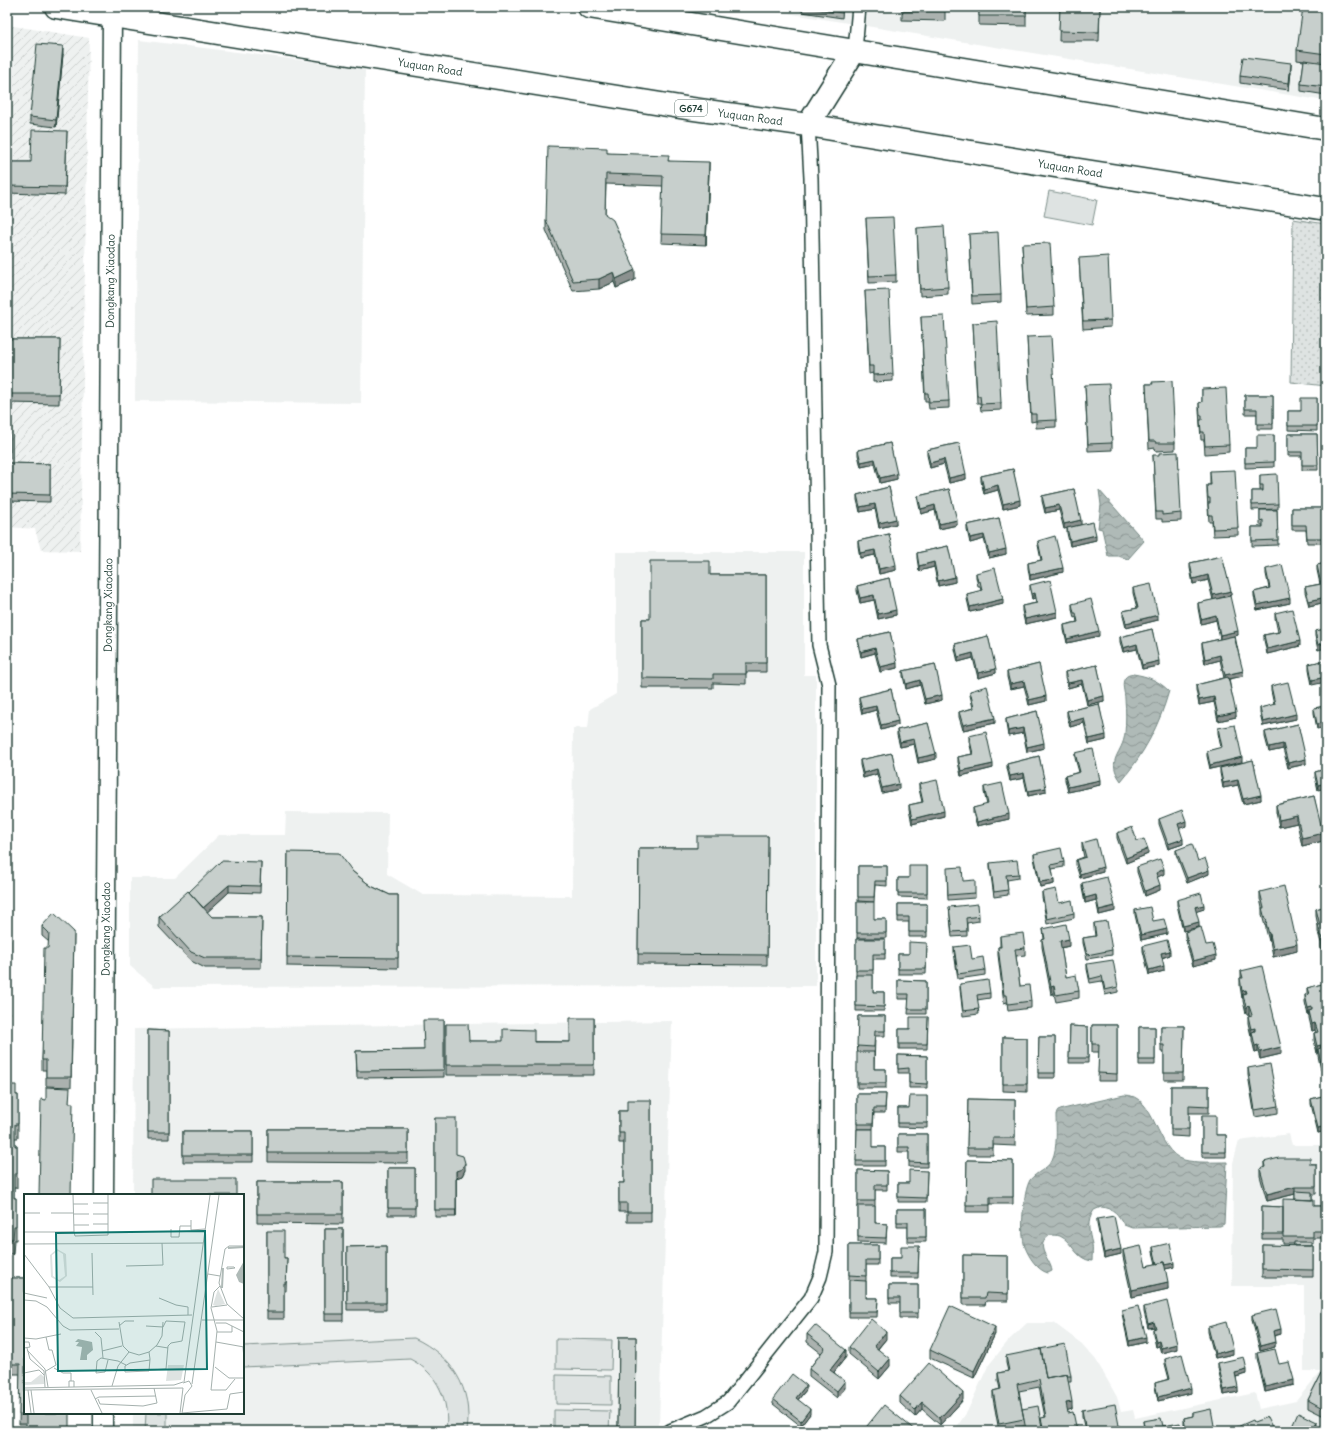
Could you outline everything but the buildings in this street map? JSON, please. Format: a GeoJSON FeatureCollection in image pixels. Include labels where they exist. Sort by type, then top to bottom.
{"type":"FeatureCollection","features":[{"type":"Feature","properties":{"kind":"highway","name":"Yuquan Road"},"geometry":{"type":"LineString","coordinates":[[56,7],[686,108],[808,125],[1326,209]]}},
{"type":"Feature","properties":{"kind":"highway"},"geometry":{"type":"LineString","coordinates":[[590,7],[1326,129]]}},
{"type":"Feature","properties":{"kind":"highway"},"geometry":{"type":"LineString","coordinates":[[808,125],[855,50]]}},
{"type":"Feature","properties":{"kind":"street"},"geometry":{"type":"LineString","coordinates":[[855,50],[859,7]]}},
{"type":"Feature","properties":{"kind":"street","name":"Dongkang Xiaodao"},"geometry":{"type":"LineString","coordinates":[[104,1194],[112,16]]}},
{"type":"Feature","properties":{"kind":"street"},"geometry":{"type":"LineString","coordinates":[[670,1431],[706,1416],[728,1402],[811,1298],[820,1277],[826,1252],[829,685],[819,645],[811,186],[808,125]]}},
{"type":"Feature","properties":{"kind":"street"},"geometry":{"type":"LineString","coordinates":[[103,1414],[103,1431]]}},
{"type":"Feature","properties":{"kind":"shaded area"},"geometry":{"type":"Polygon","coordinates":[[[750,7],[1326,7],[1326,101],[1289,95],[750,7]]]}},
{"type":"Feature","properties":{"kind":"shaded area"},"geometry":{"type":"Polygon","coordinates":[[[7,25],[89,38],[80,551],[41,550],[35,529],[7,527],[7,25]]]}},
{"type":"Feature","properties":{"kind":"shaded area"},"geometry":{"type":"Polygon","coordinates":[[[139,40],[365,68],[361,403],[135,401],[139,40]]]}},
{"type":"Feature","properties":{"kind":"shaded area"},"geometry":{"type":"Polygon","coordinates":[[[1049,191],[1097,200],[1092,225],[1044,216],[1049,191]]]}},
{"type":"Feature","properties":{"kind":"shaded area"},"geometry":{"type":"Polygon","coordinates":[[[1293,219],[1326,224],[1326,386],[1291,382],[1293,219]]]}},
{"type":"Feature","properties":{"kind":"shaded area"},"geometry":{"type":"Polygon","coordinates":[[[616,552],[804,552],[804,675],[816,675],[816,986],[155,987],[130,966],[130,878],[175,878],[219,835],[285,835],[286,812],[388,813],[387,874],[423,895],[572,896],[573,728],[588,728],[590,709],[616,694],[616,552]]]}},
{"type":"Feature","properties":{"kind":"shaded area"},"geometry":{"type":"Polygon","coordinates":[[[672,1021],[659,1425],[646,1431],[133,1431],[133,1414],[244,1414],[244,1194],[133,1194],[134,1029],[672,1021]]]}},
{"type":"Feature","properties":{"kind":"shaded area"},"geometry":{"type":"Polygon","coordinates":[[[1289,1134],[1292,1145],[1326,1145],[1326,1431],[954,1431],[967,1412],[988,1366],[1009,1340],[1027,1323],[1054,1323],[1082,1344],[1096,1360],[1117,1397],[1121,1412],[1133,1410],[1135,1418],[1255,1393],[1259,1409],[1296,1401],[1321,1371],[1304,1371],[1304,1286],[1232,1286],[1233,1163],[1239,1141],[1289,1134]]]}},
{"type":"Feature","properties":{"kind":"shaded area"},"geometry":{"type":"Polygon","coordinates":[[[414,1338],[439,1354],[457,1375],[463,1387],[467,1401],[467,1431],[446,1431],[446,1409],[440,1389],[428,1372],[410,1359],[244,1367],[244,1346],[414,1338]]]}},
{"type":"Feature","properties":{"kind":"shaded area"},"geometry":{"type":"Polygon","coordinates":[[[556,1339],[612,1340],[611,1370],[556,1369],[556,1339]]]}},
{"type":"Feature","properties":{"kind":"shaded area"},"geometry":{"type":"Polygon","coordinates":[[[556,1375],[611,1376],[611,1405],[556,1404],[556,1375]]]}},
{"type":"Feature","properties":{"kind":"shaded area"},"geometry":{"type":"Polygon","coordinates":[[[554,1410],[610,1411],[609,1431],[554,1431],[554,1410]]]}},
{"type":"Feature","properties":{"kind":"shaded area"},"geometry":{"type":"Polygon","coordinates":[[[146,1414],[167,1414],[167,1431],[145,1431],[146,1414]]]}},
{"type":"Feature","properties":{"kind":"water"},"geometry":{"type":"Polygon","coordinates":[[[1099,490],[1144,541],[1128,559],[1118,556],[1108,556],[1102,529],[1098,528],[1101,505],[1099,490]]]}},
{"type":"Feature","properties":{"kind":"water"},"geometry":{"type":"Polygon","coordinates":[[[1133,674],[1144,676],[1153,680],[1161,684],[1169,691],[1161,716],[1150,739],[1144,750],[1121,781],[1116,773],[1115,762],[1124,740],[1125,733],[1126,707],[1123,683],[1126,677],[1133,674]]]}},
{"type":"Feature","properties":{"kind":"water"},"geometry":{"type":"Polygon","coordinates":[[[1124,1095],[1135,1097],[1143,1103],[1167,1146],[1174,1155],[1188,1161],[1227,1162],[1224,1224],[1220,1226],[1132,1228],[1124,1225],[1118,1215],[1112,1210],[1101,1207],[1094,1210],[1091,1214],[1089,1223],[1092,1261],[1086,1260],[1078,1254],[1064,1239],[1059,1236],[1050,1235],[1045,1239],[1043,1244],[1044,1252],[1052,1271],[1048,1273],[1040,1269],[1034,1263],[1025,1247],[1023,1241],[1023,1213],[1030,1180],[1048,1166],[1054,1155],[1056,1114],[1058,1111],[1063,1109],[1124,1095]]]}}]}
